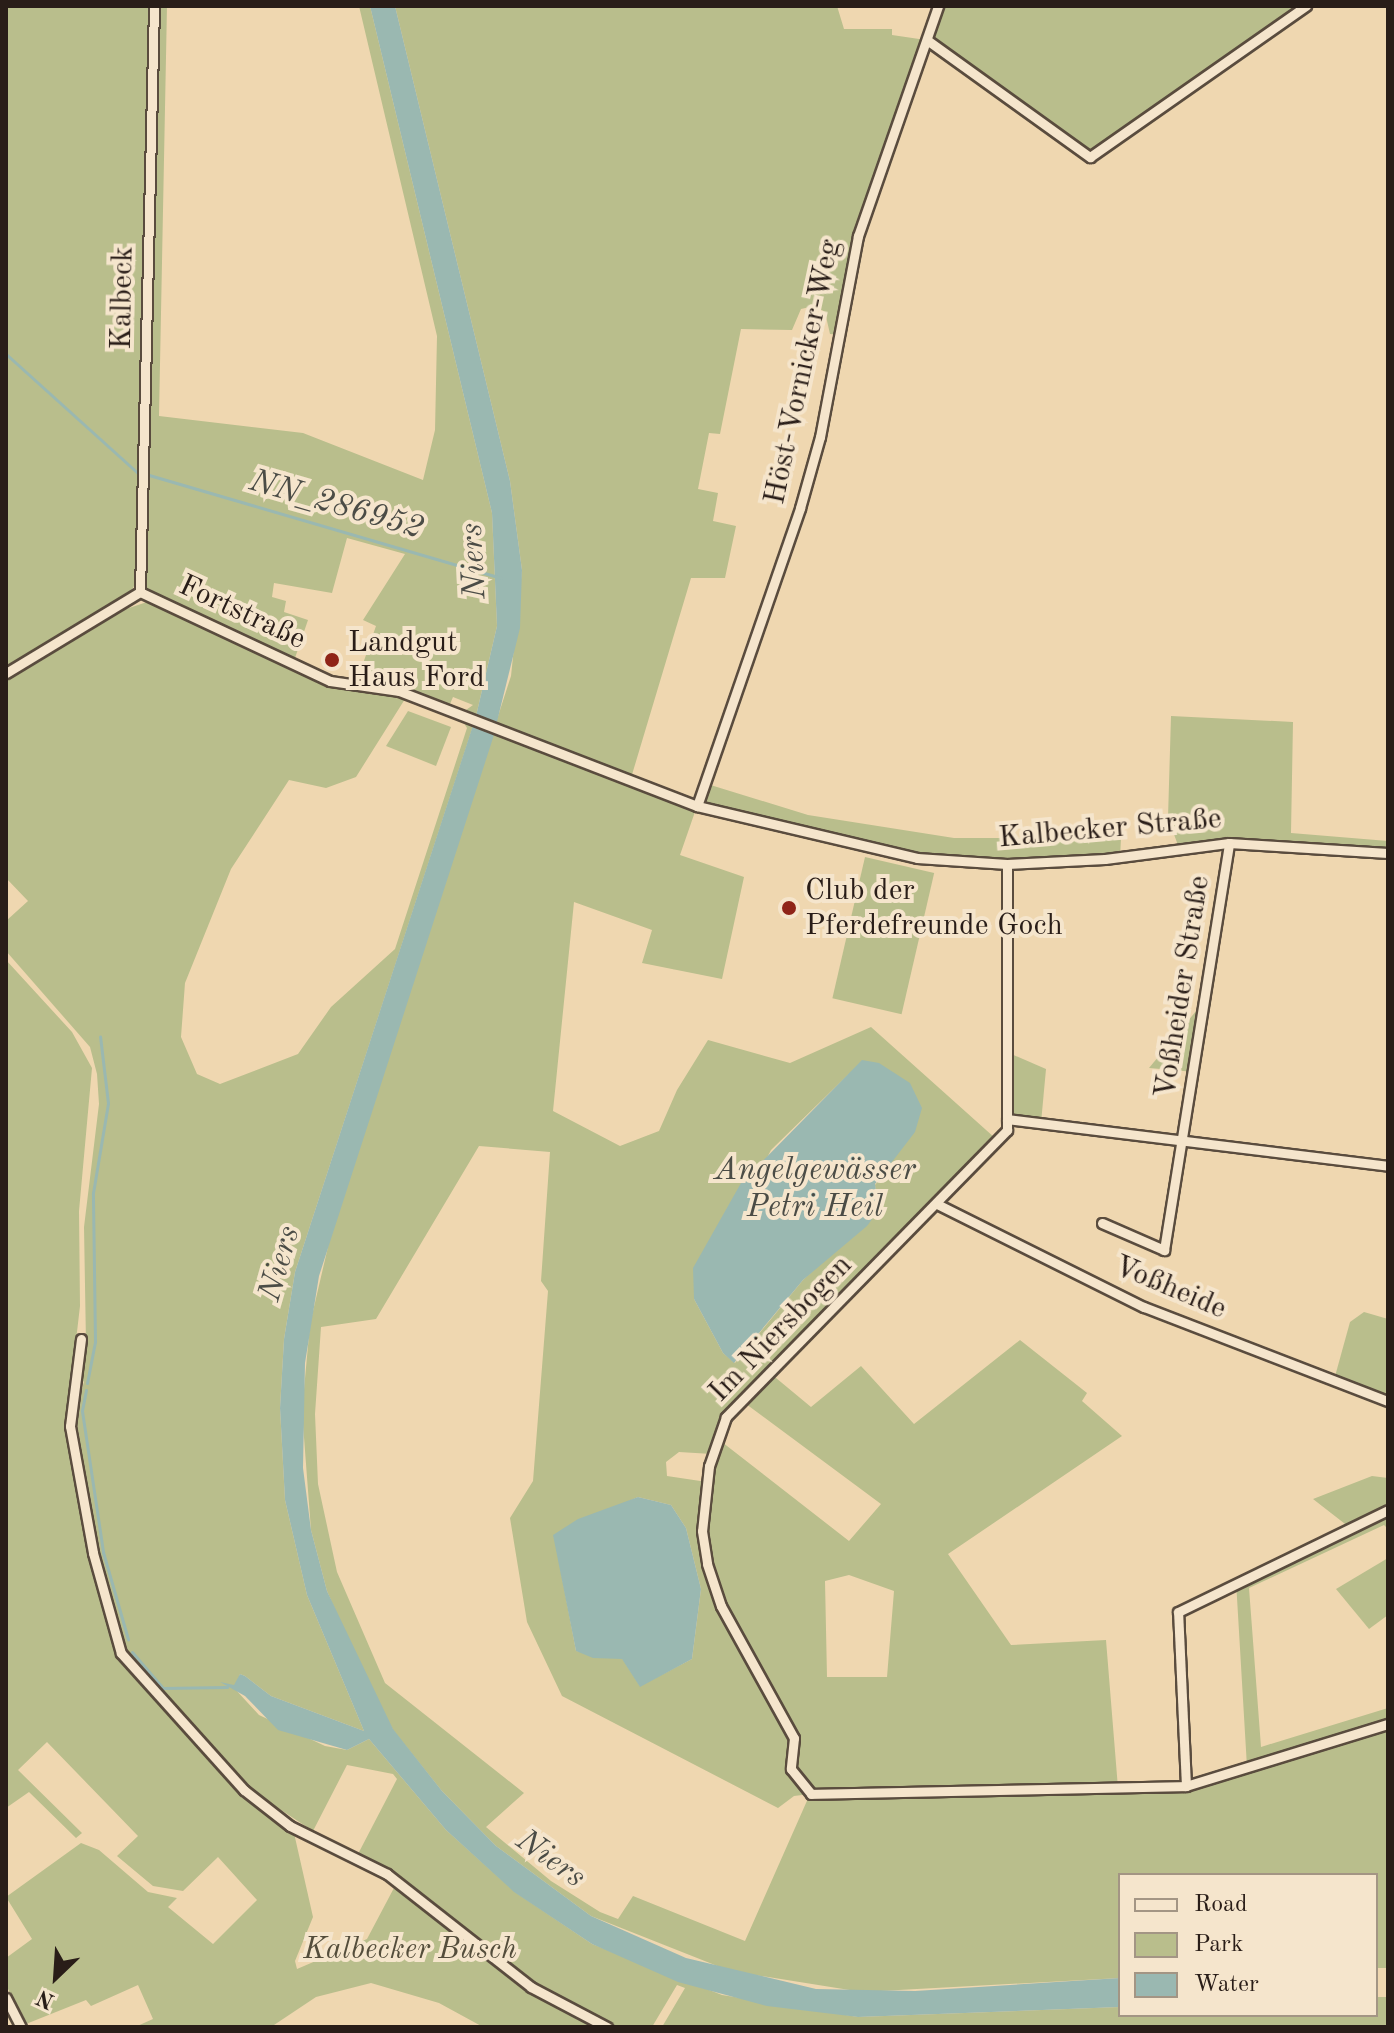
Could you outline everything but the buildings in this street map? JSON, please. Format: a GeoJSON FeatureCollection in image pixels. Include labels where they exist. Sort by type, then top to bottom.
{"type":"FeatureCollection","features":[{"type":"Feature","properties":{"kind":"street","name":"Kalbeck"},"geometry":{"type":"LineString","coordinates":[[140,592],[154,6]]}},
{"type":"Feature","properties":{"kind":"street","name":"Höst-Vornicker-Weg"},"geometry":{"type":"LineString","coordinates":[[697,806],[800,508],[820,437],[858,236],[938,6]]}},
{"type":"Feature","properties":{"kind":"street"},"geometry":{"type":"LineString","coordinates":[[927,40],[1090,157],[1306,6]]}},
{"type":"Feature","properties":{"kind":"street","name":"Fortstraße"},"geometry":{"type":"LineString","coordinates":[[6,673],[140,592],[330,681],[399,691],[697,806]]}},
{"type":"Feature","properties":{"kind":"street","name":"Kalbecker Straße"},"geometry":{"type":"LineString","coordinates":[[697,806],[917,858],[1007,864],[1105,859],[1229,843],[1388,853]]}},
{"type":"Feature","properties":{"kind":"street","name":"Voßheider Straße"},"geometry":{"type":"LineString","coordinates":[[1102,1223],[1164,1250],[1185,1139],[1229,843]]}},
{"type":"Feature","properties":{"kind":"street"},"geometry":{"type":"LineString","coordinates":[[1007,864],[1007,1119]]}},
{"type":"Feature","properties":{"kind":"street","name":"Voßheider Straße"},"geometry":{"type":"LineString","coordinates":[[1007,1119],[1388,1166]]}},
{"type":"Feature","properties":{"kind":"street","name":"Im Niersbogen"},"geometry":{"type":"LineString","coordinates":[[1007,1119],[1007,1130],[939,1205],[722,1424],[709,1466],[702,1531],[721,1606],[794,1738],[791,1769],[811,1794],[1186,1786],[1388,1724]]}},
{"type":"Feature","properties":{"kind":"street","name":"Voßheide"},"geometry":{"type":"LineString","coordinates":[[939,1205],[1144,1307],[1388,1401]]}},
{"type":"Feature","properties":{"kind":"street"},"geometry":{"type":"LineString","coordinates":[[81,1339],[70,1426],[93,1553],[121,1653],[244,1790],[278,1817],[387,1874],[531,1987],[607,2027]]}},
{"type":"Feature","properties":{"kind":"street"},"geometry":{"type":"LineString","coordinates":[[1186,1786],[1178,1612],[1388,1510]]}},
{"type":"Feature","properties":{"kind":"street"},"geometry":{"type":"LineString","coordinates":[[6,1998],[21,2027]]}},
{"type":"Feature","properties":{"kind":"green space"},"geometry":{"type":"Polygon","coordinates":[[[6,6],[151,6],[137,580],[132,590],[6,667],[6,6]]]}},
{"type":"Feature","properties":{"kind":"green space"},"geometry":{"type":"Polygon","coordinates":[[[160,6],[167,6],[159,416],[303,433],[423,480],[435,430],[437,336],[359,6],[370,6],[492,513],[497,626],[476,716],[466,710],[473,705],[453,697],[450,704],[413,691],[357,681],[376,626],[363,620],[405,554],[347,538],[332,593],[274,583],[272,597],[286,601],[284,612],[308,620],[295,658],[146,589],[160,6]]]}},
{"type":"Feature","properties":{"kind":"green space"},"geometry":{"type":"Polygon","coordinates":[[[395,6],[837,6],[844,29],[892,29],[892,35],[926,40],[938,6],[1306,6],[1090,157],[927,41],[858,236],[839,335],[830,334],[825,312],[814,306],[801,309],[792,330],[741,329],[720,434],[709,433],[698,489],[718,493],[713,521],[736,526],[725,578],[691,578],[631,778],[697,806],[680,855],[744,877],[722,979],[642,963],[652,930],[574,902],[553,1111],[620,1146],[659,1131],[677,1090],[708,1040],[790,1063],[871,1027],[995,1138],[770,1373],[811,1407],[861,1366],[914,1424],[1020,1340],[1087,1393],[1082,1401],[1122,1436],[948,1554],[1011,1645],[1106,1640],[1118,1788],[1186,1786],[1247,1767],[1236,1581],[1349,1527],[1313,1499],[1372,1476],[1388,1478],[1388,1529],[1384,1525],[1249,1588],[1261,1747],[1388,1708],[1388,1968],[1378,1968],[1378,1873],[1118,1873],[1118,1978],[862,1992],[730,1971],[591,1916],[496,1846],[442,1791],[393,1730],[360,1667],[327,1591],[311,1530],[302,1411],[310,1324],[331,1234],[511,676],[522,570],[510,481],[395,6]],[[862,1061],[771,1150],[694,1299],[723,1353],[735,1363],[803,1280],[879,1210],[875,1185],[891,1165],[862,1061]],[[479,1146],[376,1319],[321,1327],[315,1414],[318,1484],[337,1572],[385,1683],[524,1793],[486,1827],[551,1881],[600,1912],[618,1919],[633,1896],[745,1941],[810,1794],[794,1796],[778,1808],[562,1696],[527,1622],[510,1518],[533,1481],[548,1291],[541,1281],[550,1152],[479,1146]],[[742,1401],[722,1424],[718,1439],[849,1541],[881,1504],[742,1401]],[[679,1452],[666,1462],[667,1476],[707,1482],[712,1454],[679,1452]],[[638,1497],[554,1535],[576,1651],[622,1658],[640,1686],[692,1659],[701,1589],[686,1528],[671,1505],[638,1497]],[[849,1575],[825,1581],[827,1677],[887,1677],[894,1591],[849,1575]]]}},
{"type":"Feature","properties":{"kind":"green space"},"geometry":{"type":"Polygon","coordinates":[[[147,602],[338,688],[405,699],[356,777],[326,788],[289,780],[231,869],[185,983],[181,1037],[197,1074],[220,1084],[298,1054],[331,1007],[395,949],[467,728],[462,720],[474,723],[295,1272],[284,1339],[280,1408],[285,1500],[307,1595],[364,1731],[271,1696],[240,1674],[235,1689],[259,1715],[325,1746],[347,1750],[369,1739],[446,1830],[515,1892],[592,1944],[722,1995],[858,2017],[1118,2007],[1118,2017],[1378,2017],[1378,1997],[1388,1997],[1388,2027],[662,2027],[685,1988],[677,1985],[652,2027],[617,2027],[533,1982],[427,1897],[358,1854],[397,1779],[393,1774],[347,1765],[313,1831],[243,1785],[128,1656],[96,1553],[75,1410],[84,1382],[78,1376],[86,1343],[84,1227],[99,1104],[97,1074],[90,1047],[6,951],[6,921],[28,901],[6,878],[6,678],[108,615],[147,602]]]}},
{"type":"Feature","properties":{"kind":"green space"},"geometry":{"type":"Polygon","coordinates":[[[408,711],[451,727],[436,766],[386,746],[408,711]]]}},
{"type":"Feature","properties":{"kind":"green space"},"geometry":{"type":"Polygon","coordinates":[[[1171,716],[1293,722],[1291,833],[1388,841],[1388,853],[1277,844],[1179,848],[1168,818],[1171,716]]]}},
{"type":"Feature","properties":{"kind":"green space"},"geometry":{"type":"Polygon","coordinates":[[[704,783],[808,815],[954,838],[1121,838],[1120,858],[942,862],[697,806],[704,783]]]}},
{"type":"Feature","properties":{"kind":"green space"},"geometry":{"type":"Polygon","coordinates":[[[865,857],[934,873],[902,1014],[832,998],[865,857]]]}},
{"type":"Feature","properties":{"kind":"green space","name":"Kalbecker Busch"},"geometry":{"type":"Polygon","coordinates":[[[6,960],[72,1032],[92,1068],[79,1211],[80,1306],[66,1427],[116,1656],[244,1797],[294,1833],[313,1917],[295,1961],[297,1969],[367,1939],[395,1886],[596,2027],[483,2027],[439,2003],[371,1983],[316,1997],[271,2027],[135,2027],[153,2019],[138,1985],[91,2006],[86,2000],[26,2024],[6,1985],[6,1958],[32,1939],[6,1897],[81,1843],[99,1850],[148,1892],[177,1898],[168,1907],[213,1944],[257,1900],[218,1857],[183,1891],[153,1886],[117,1856],[138,1836],[47,1742],[18,1770],[82,1833],[76,1838],[29,1792],[6,1808],[6,960]]]}},
{"type":"Feature","properties":{"kind":"green space"},"geometry":{"type":"Polygon","coordinates":[[[1206,999],[1195,1072],[1149,1068],[1206,999]]]}},
{"type":"Feature","properties":{"kind":"green space"},"geometry":{"type":"Polygon","coordinates":[[[1009,1053],[1046,1069],[1041,1123],[1007,1119],[1009,1053]]]}},
{"type":"Feature","properties":{"kind":"green space"},"geometry":{"type":"Polygon","coordinates":[[[1364,1312],[1388,1319],[1388,1401],[1334,1380],[1350,1322],[1364,1312]]]}},
{"type":"Feature","properties":{"kind":"green space"},"geometry":{"type":"Polygon","coordinates":[[[1388,1558],[1388,1615],[1369,1629],[1336,1589],[1388,1558]]]}},
{"type":"Feature","properties":{"kind":"water"},"geometry":{"type":"Polygon","coordinates":[[[370,6],[395,6],[510,481],[522,570],[520,628],[493,738],[319,1276],[305,1363],[303,1468],[311,1530],[327,1591],[393,1729],[442,1791],[496,1846],[591,1916],[686,1958],[816,1989],[915,1991],[1118,1978],[1118,2007],[858,2017],[767,2006],[678,1982],[592,1944],[514,1892],[446,1830],[369,1739],[347,1750],[278,1730],[245,1696],[220,1682],[234,1685],[240,1674],[271,1696],[364,1731],[307,1595],[285,1500],[280,1408],[284,1339],[295,1272],[476,716],[497,626],[492,513],[370,6]]]}},
{"type":"Feature","properties":{"kind":"water","name":"Angelgewässer Petri Heil"},"geometry":{"type":"Polygon","coordinates":[[[862,1060],[879,1063],[910,1083],[922,1108],[915,1132],[875,1184],[879,1210],[867,1226],[803,1280],[734,1363],[723,1353],[694,1299],[693,1268],[741,1183],[862,1060]]]}},
{"type":"Feature","properties":{"kind":"water"},"geometry":{"type":"Polygon","coordinates":[[[638,1497],[671,1505],[686,1528],[701,1589],[692,1659],[640,1687],[622,1659],[593,1658],[576,1651],[553,1535],[578,1519],[638,1497]]]}},
{"type":"Feature","properties":{"kind":"waterway","name":"NN_286952"},"geometry":{"type":"LineString","coordinates":[[6,354],[139,474]]}},
{"type":"Feature","properties":{"kind":"waterway","name":"NN_286952"},"geometry":{"type":"LineString","coordinates":[[149,475],[501,578]]}},
{"type":"Feature","properties":{"kind":"waterway"},"geometry":{"type":"LineString","coordinates":[[87,1383],[95,1342],[93,1193],[108,1103],[100,1036]]}},
{"type":"Feature","properties":{"kind":"waterway"},"geometry":{"type":"LineString","coordinates":[[86,1390],[82,1411],[103,1552],[128,1639]]}},
{"type":"Feature","properties":{"kind":"waterway"},"geometry":{"type":"LineString","coordinates":[[132,1652],[163,1688],[227,1687]]}},
{"type":"Feature","properties":{"kind":"place","name":"Landgut Haus Ford"},"geometry":{"type":"Point","coordinates":[332,660]}},
{"type":"Feature","properties":{"kind":"place","name":"Club der Pferdefreunde Goch"},"geometry":{"type":"Point","coordinates":[789,908]}},
{"type":"Feature","properties":{"kind":"water label","name":"Niers"},"geometry":{"type":"Point","coordinates":[475,561]}},
{"type":"Feature","properties":{"kind":"water label","name":"Niers"},"geometry":{"type":"Point","coordinates":[281,1264]}},
{"type":"Feature","properties":{"kind":"water label","name":"Niers"},"geometry":{"type":"Point","coordinates":[550,1860]}}]}
